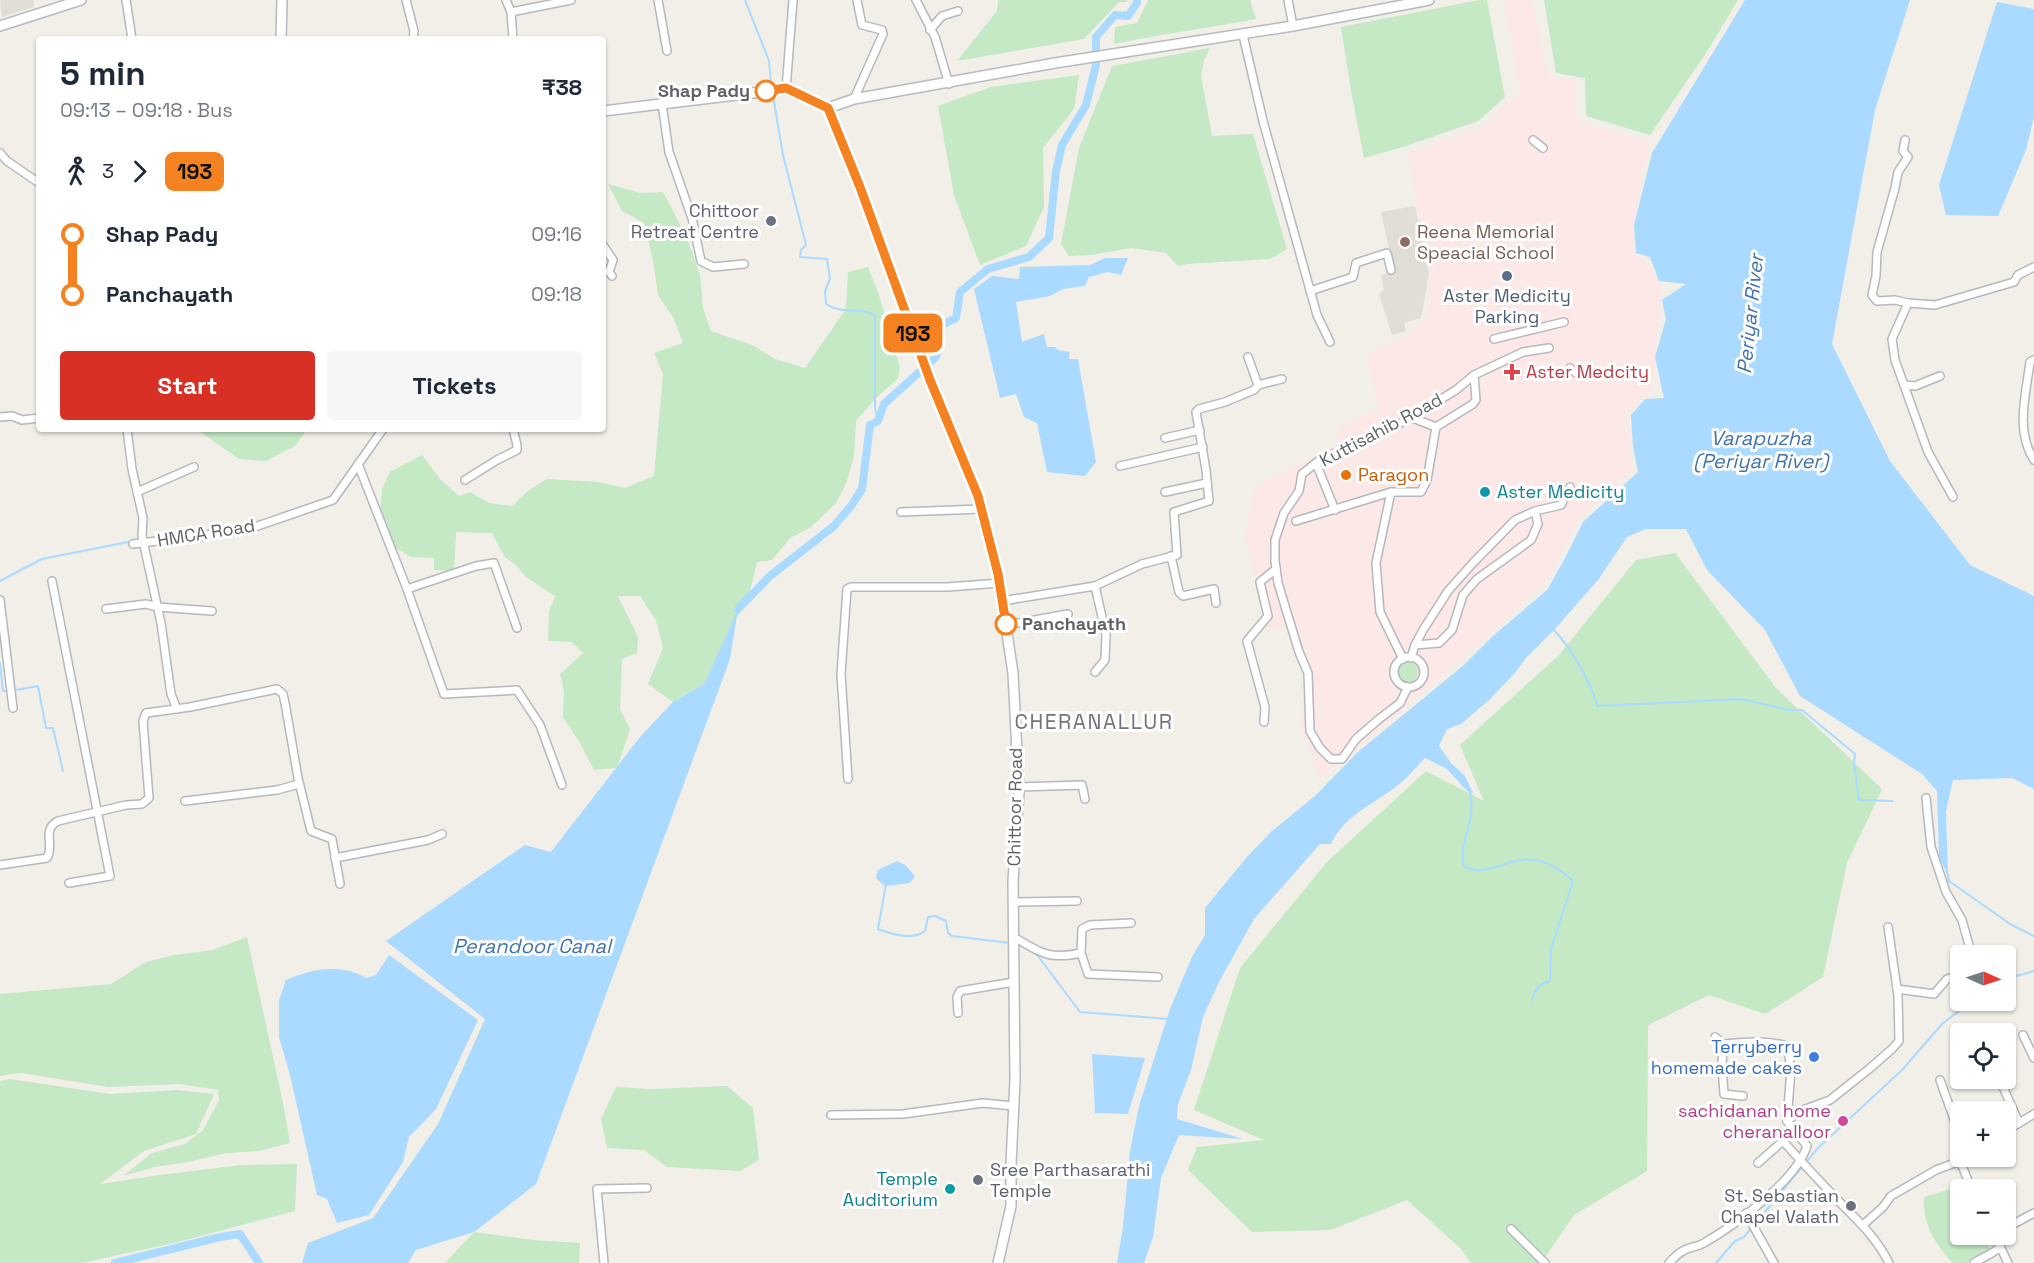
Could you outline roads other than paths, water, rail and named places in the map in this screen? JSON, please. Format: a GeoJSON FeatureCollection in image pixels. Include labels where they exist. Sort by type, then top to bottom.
{"type":"FeatureCollection","features":[{"type":"Feature","properties":{"kind":"main road"},"geometry":{"type":"LineString","coordinates":[[0,26],[81,0]]}},
{"type":"Feature","properties":{"kind":"main road"},"geometry":{"type":"LineString","coordinates":[[281,36],[282,0]]}},
{"type":"Feature","properties":{"kind":"main road"},"geometry":{"type":"LineString","coordinates":[[606,111],[786,88],[828,108],[854,99],[1056,63],[1243,35],[1429,0]]}},
{"type":"Feature","properties":{"kind":"main road","name":"Chittoor Road"},"geometry":{"type":"LineString","coordinates":[[828,108],[860,187],[930,380],[978,496],[1000,583],[1013,673],[1019,788],[1014,902],[1015,1080],[1011,1206],[998,1263]]}},
{"type":"Feature","properties":{"kind":"street"},"geometry":{"type":"LineString","coordinates":[[126,0],[132,36]]}},
{"type":"Feature","properties":{"kind":"street"},"geometry":{"type":"LineString","coordinates":[[406,0],[413,36]]}},
{"type":"Feature","properties":{"kind":"street"},"geometry":{"type":"LineString","coordinates":[[507,0],[511,12],[513,36]]}},
{"type":"Feature","properties":{"kind":"street"},"geometry":{"type":"LineString","coordinates":[[511,12],[571,0]]}},
{"type":"Feature","properties":{"kind":"street"},"geometry":{"type":"LineString","coordinates":[[658,0],[667,51]]}},
{"type":"Feature","properties":{"kind":"street"},"geometry":{"type":"LineString","coordinates":[[786,88],[794,0]]}},
{"type":"Feature","properties":{"kind":"street"},"geometry":{"type":"LineString","coordinates":[[854,99],[883,34],[882,30],[862,26],[857,0]]}},
{"type":"Feature","properties":{"kind":"street"},"geometry":{"type":"LineString","coordinates":[[916,0],[940,54],[948,84]]}},
{"type":"Feature","properties":{"kind":"street"},"geometry":{"type":"LineString","coordinates":[[1288,0],[1293,26]]}},
{"type":"Feature","properties":{"kind":"street"},"geometry":{"type":"LineString","coordinates":[[930,30],[942,16],[958,10]]}},
{"type":"Feature","properties":{"kind":"street"},"geometry":{"type":"LineString","coordinates":[[1243,35],[1263,121],[1310,291],[1317,315],[1330,342]]}},
{"type":"Feature","properties":{"kind":"street"},"geometry":{"type":"LineString","coordinates":[[662,104],[669,152],[692,218],[701,261],[713,267],[744,264]]}},
{"type":"Feature","properties":{"kind":"street"},"geometry":{"type":"LineString","coordinates":[[1905,140],[1903,151],[1908,158],[1898,171],[1877,252],[1872,295],[1877,301],[1895,300],[1935,305],[2014,282],[2018,275],[2034,267]]}},
{"type":"Feature","properties":{"kind":"street"},"geometry":{"type":"LineString","coordinates":[[1533,141],[1543,148]]}},
{"type":"Feature","properties":{"kind":"street"},"geometry":{"type":"LineString","coordinates":[[0,153],[7,161],[36,181]]}},
{"type":"Feature","properties":{"kind":"street"},"geometry":{"type":"LineString","coordinates":[[606,250],[613,260],[609,272],[612,276]]}},
{"type":"Feature","properties":{"kind":"street"},"geometry":{"type":"LineString","coordinates":[[1310,291],[1353,277],[1356,262],[1387,253],[1391,270]]}},
{"type":"Feature","properties":{"kind":"street"},"geometry":{"type":"LineString","coordinates":[[1908,303],[1892,339],[1895,360],[1928,452],[1953,497]]}},
{"type":"Feature","properties":{"kind":"street"},"geometry":{"type":"LineString","coordinates":[[1494,339],[1564,321]]}},
{"type":"Feature","properties":{"kind":"street","name":"Kuttisahib Road"},"geometry":{"type":"LineString","coordinates":[[1408,687],[1400,703],[1356,739],[1341,759],[1330,759],[1320,748],[1310,731],[1308,673],[1299,652],[1278,583],[1275,540],[1284,513],[1299,491],[1302,474],[1320,459],[1371,439],[1456,390],[1474,375],[1523,352],[1549,348]]}},
{"type":"Feature","properties":{"kind":"street"},"geometry":{"type":"LineString","coordinates":[[1248,357],[1258,385]]}},
{"type":"Feature","properties":{"kind":"street"},"geometry":{"type":"LineString","coordinates":[[2034,360],[2030,362],[2024,399],[2027,449],[2034,460]]}},
{"type":"Feature","properties":{"kind":"street"},"geometry":{"type":"LineString","coordinates":[[1296,521],[1391,492],[1421,492],[1427,480],[1436,428],[1476,400],[1474,375]]}},
{"type":"Feature","properties":{"kind":"street"},"geometry":{"type":"LineString","coordinates":[[1904,385],[1914,386],[1940,376]]}},
{"type":"Feature","properties":{"kind":"street"},"geometry":{"type":"LineString","coordinates":[[1002,601],[1095,586],[1142,564],[1177,555],[1174,512],[1209,501],[1203,447],[1196,412],[1254,390],[1258,385],[1282,379]]}},
{"type":"Feature","properties":{"kind":"street"},"geometry":{"type":"LineString","coordinates":[[0,417],[12,416],[22,420],[36,418]]}},
{"type":"Feature","properties":{"kind":"street"},"geometry":{"type":"LineString","coordinates":[[1410,417],[1436,428]]}},
{"type":"Feature","properties":{"kind":"street"},"geometry":{"type":"LineString","coordinates":[[1165,438],[1200,430]]}},
{"type":"Feature","properties":{"kind":"street"},"geometry":{"type":"LineString","coordinates":[[127,432],[171,694],[177,709]]}},
{"type":"Feature","properties":{"kind":"street","name":"HMCA Road"},"geometry":{"type":"LineString","coordinates":[[133,544],[246,530],[333,500],[381,432]]}},
{"type":"Feature","properties":{"kind":"street"},"geometry":{"type":"LineString","coordinates":[[465,480],[517,450],[518,445],[514,432]]}},
{"type":"Feature","properties":{"kind":"street"},"geometry":{"type":"LineString","coordinates":[[1120,466],[1203,447]]}},
{"type":"Feature","properties":{"kind":"street"},"geometry":{"type":"LineString","coordinates":[[1316,463],[1335,510]]}},
{"type":"Feature","properties":{"kind":"street"},"geometry":{"type":"LineString","coordinates":[[358,464],[407,589],[444,694],[517,690],[540,725],[562,785]]}},
{"type":"Feature","properties":{"kind":"street"},"geometry":{"type":"LineString","coordinates":[[137,492],[194,467]]}},
{"type":"Feature","properties":{"kind":"street"},"geometry":{"type":"LineString","coordinates":[[1165,492],[1207,483]]}},
{"type":"Feature","properties":{"kind":"street"},"geometry":{"type":"LineString","coordinates":[[1391,492],[1376,563],[1380,612],[1407,658],[1419,662],[1423,673],[1419,683],[1408,687],[1398,683],[1394,672],[1399,662],[1407,658],[1448,591],[1515,520],[1535,511],[1561,505],[1570,487]]}},
{"type":"Feature","properties":{"kind":"street"},"geometry":{"type":"LineString","coordinates":[[901,512],[981,509]]}},
{"type":"Feature","properties":{"kind":"street"},"geometry":{"type":"LineString","coordinates":[[1415,645],[1439,643],[1452,630],[1463,595],[1477,579],[1531,540],[1538,524],[1535,511]]}},
{"type":"Feature","properties":{"kind":"street"},"geometry":{"type":"LineString","coordinates":[[1172,556],[1179,592],[1183,596],[1214,589],[1216,603]]}},
{"type":"Feature","properties":{"kind":"street"},"geometry":{"type":"LineString","coordinates":[[407,589],[476,566],[494,563],[517,628]]}},
{"type":"Feature","properties":{"kind":"street"},"geometry":{"type":"LineString","coordinates":[[1264,722],[1265,707],[1247,641],[1268,616],[1260,582],[1276,569]]}},
{"type":"Feature","properties":{"kind":"street"},"geometry":{"type":"LineString","coordinates":[[52,581],[110,876],[69,883]]}},
{"type":"Feature","properties":{"kind":"street"},"geometry":{"type":"LineString","coordinates":[[848,779],[841,674],[847,589],[851,587],[947,587],[1000,583]]}},
{"type":"Feature","properties":{"kind":"street"},"geometry":{"type":"LineString","coordinates":[[1095,586],[1106,635],[1105,660],[1095,672]]}},
{"type":"Feature","properties":{"kind":"street"},"geometry":{"type":"LineString","coordinates":[[0,600],[13,708]]}},
{"type":"Feature","properties":{"kind":"street"},"geometry":{"type":"LineString","coordinates":[[106,609],[146,604],[157,607],[212,611]]}},
{"type":"Feature","properties":{"kind":"street"},"geometry":{"type":"LineString","coordinates":[[1006,625],[1068,614]]}},
{"type":"Feature","properties":{"kind":"street"},"geometry":{"type":"LineString","coordinates":[[0,865],[47,858],[50,853],[48,830],[58,821],[126,805],[142,804],[147,801],[149,798],[144,716],[146,713],[277,689],[285,703],[299,784],[311,831],[332,839],[340,884]]}},
{"type":"Feature","properties":{"kind":"street"},"geometry":{"type":"LineString","coordinates":[[185,801],[277,790],[299,784]]}},
{"type":"Feature","properties":{"kind":"street"},"geometry":{"type":"LineString","coordinates":[[1019,788],[1082,785],[1084,799]]}},
{"type":"Feature","properties":{"kind":"street"},"geometry":{"type":"LineString","coordinates":[[1926,798],[1930,847],[1946,892],[1962,920],[1969,945]]}},
{"type":"Feature","properties":{"kind":"street"},"geometry":{"type":"LineString","coordinates":[[335,858],[428,840],[442,834]]}},
{"type":"Feature","properties":{"kind":"street"},"geometry":{"type":"LineString","coordinates":[[1014,902],[1077,900]]}},
{"type":"Feature","properties":{"kind":"street"},"geometry":{"type":"LineString","coordinates":[[1131,923],[1090,925],[1082,929],[1081,953],[1088,974],[1158,977]]}},
{"type":"Feature","properties":{"kind":"street"},"geometry":{"type":"LineString","coordinates":[[1786,1121],[1800,1111],[1830,1100],[1899,1041],[1897,989],[1888,927]]}},
{"type":"Feature","properties":{"kind":"street"},"geometry":{"type":"LineString","coordinates":[[1014,938],[1045,955],[1070,956],[1081,953]]}},
{"type":"Feature","properties":{"kind":"street"},"geometry":{"type":"LineString","coordinates":[[1897,989],[1934,994],[1950,978]]}},
{"type":"Feature","properties":{"kind":"street"},"geometry":{"type":"LineString","coordinates":[[958,1013],[957,997],[960,991],[1014,982]]}},
{"type":"Feature","properties":{"kind":"street"},"geometry":{"type":"LineString","coordinates":[[2023,1035],[2034,1058]]}},
{"type":"Feature","properties":{"kind":"street"},"geometry":{"type":"LineString","coordinates":[[1715,1037],[1723,1044],[1775,1042],[1788,1046],[1791,1069],[1786,1121]]}},
{"type":"Feature","properties":{"kind":"street"},"geometry":{"type":"LineString","coordinates":[[1723,1044],[1724,1095],[1743,1096]]}},
{"type":"Feature","properties":{"kind":"street"},"geometry":{"type":"LineString","coordinates":[[1940,1080],[1950,1108]]}},
{"type":"Feature","properties":{"kind":"street"},"geometry":{"type":"LineString","coordinates":[[2004,1089],[2019,1122]]}},
{"type":"Feature","properties":{"kind":"street"},"geometry":{"type":"LineString","coordinates":[[831,1115],[903,1114],[983,1103],[1013,1106]]}},
{"type":"Feature","properties":{"kind":"street"},"geometry":{"type":"LineString","coordinates":[[2016,1124],[2034,1114]]}},
{"type":"Feature","properties":{"kind":"street"},"geometry":{"type":"LineString","coordinates":[[1669,1263],[1683,1251],[1705,1243],[1760,1205],[1785,1179],[1800,1160],[1807,1146],[1786,1121]]}},
{"type":"Feature","properties":{"kind":"street"},"geometry":{"type":"LineString","coordinates":[[1758,1163],[1783,1141],[1863,1225],[1883,1250],[1889,1263]]}},
{"type":"Feature","properties":{"kind":"street"},"geometry":{"type":"LineString","coordinates":[[1863,1225],[1883,1207],[1891,1196],[1950,1164]]}},
{"type":"Feature","properties":{"kind":"street"},"geometry":{"type":"LineString","coordinates":[[604,1263],[597,1189],[647,1188]]}},
{"type":"Feature","properties":{"kind":"street"},"geometry":{"type":"LineString","coordinates":[[1746,1213],[1774,1263]]}},
{"type":"Feature","properties":{"kind":"street"},"geometry":{"type":"LineString","coordinates":[[2016,1223],[2034,1213]]}},
{"type":"Feature","properties":{"kind":"street"},"geometry":{"type":"LineString","coordinates":[[1511,1229],[1545,1263]]}},
{"type":"Feature","properties":{"kind":"street"},"geometry":{"type":"LineString","coordinates":[[1974,1263],[1993,1254],[2000,1247],[2008,1263]]}},
{"type":"Feature","properties":{"kind":"water","name":"Varapuzha (Periyar River)"},"geometry":{"type":"Polygon","coordinates":[[[1745,0],[1910,0],[1875,110],[1832,344],[1890,461],[1970,565],[2034,596],[2034,789],[2012,778],[1953,780],[1946,811],[1948,876],[1939,856],[1937,791],[1922,774],[1800,696],[1765,630],[1707,570],[1686,529],[1646,529],[1627,537],[1598,580],[1514,674],[1461,724],[1447,729],[1439,746],[1451,763],[1465,776],[1473,793],[1467,791],[1447,769],[1425,758],[1398,785],[1344,825],[1331,844],[1320,844],[1254,919],[1219,982],[1203,1017],[1191,1070],[1178,1104],[1177,1119],[1243,1139],[1179,1135],[1161,1178],[1153,1237],[1144,1263],[1117,1263],[1123,1227],[1130,1151],[1139,1106],[1170,1009],[1192,957],[1205,935],[1205,908],[1272,831],[1315,796],[1358,752],[1464,665],[1493,636],[1547,590],[1583,522],[1638,472],[1633,447],[1631,415],[1645,399],[1664,398],[1655,357],[1666,319],[1662,300],[1686,284],[1659,281],[1650,257],[1636,253],[1634,225],[1652,153],[1745,0]]]}},
{"type":"Feature","properties":{"kind":"water"},"geometry":{"type":"Polygon","coordinates":[[[1997,2],[2034,9],[2034,117],[2026,150],[1998,216],[1946,215],[1939,185],[1997,2]]]}},
{"type":"Feature","properties":{"kind":"water"},"geometry":{"type":"Polygon","coordinates":[[[1105,258],[1128,258],[1121,275],[1108,272],[1089,277],[1085,286],[1063,289],[1050,296],[1016,302],[1022,342],[1044,334],[1047,347],[1070,352],[1069,359],[1078,359],[1096,462],[1085,476],[1047,472],[1037,423],[1024,417],[1016,394],[1000,398],[974,289],[992,276],[1019,279],[1020,267],[1090,265],[1105,258]]]}},
{"type":"Feature","properties":{"kind":"water","name":"Perandoor Canal"},"geometry":{"type":"Polygon","coordinates":[[[738,609],[730,659],[536,1184],[474,1232],[416,1250],[408,1263],[302,1263],[308,1243],[373,1218],[438,1124],[485,1019],[386,941],[525,845],[551,852],[640,737],[673,702],[704,684],[738,609]]]}},
{"type":"Feature","properties":{"kind":"water"},"geometry":{"type":"Polygon","coordinates":[[[897,861],[905,865],[915,876],[910,883],[885,886],[876,878],[878,870],[897,861]]]}},
{"type":"Feature","properties":{"kind":"water"},"geometry":{"type":"Polygon","coordinates":[[[389,955],[478,1020],[436,1109],[409,1137],[403,1162],[369,1215],[337,1223],[327,1199],[317,1195],[290,1075],[279,1037],[279,1000],[286,980],[326,969],[346,970],[366,978],[376,975],[389,955]]]}},
{"type":"Feature","properties":{"kind":"water"},"geometry":{"type":"Polygon","coordinates":[[[1092,1054],[1145,1058],[1128,1114],[1095,1113],[1092,1054]]]}},
{"type":"Feature","properties":{"kind":"waterway"},"geometry":{"type":"LineString","coordinates":[[745,0],[769,61],[771,84]]}},
{"type":"Feature","properties":{"kind":"waterway"},"geometry":{"type":"LineString","coordinates":[[738,609],[770,576],[834,526],[851,506],[862,489],[870,425],[878,421],[884,404],[936,357],[942,325],[956,318],[960,292],[988,269],[1029,257],[1049,238],[1056,171],[1062,145],[1086,105],[1096,65],[1096,37],[1115,15],[1128,16],[1137,0]]}},
{"type":"Feature","properties":{"kind":"waterway"},"geometry":{"type":"LineString","coordinates":[[773,96],[783,155],[806,245],[801,250],[800,257],[827,259],[830,279],[825,291],[826,304],[838,309],[863,311],[875,316],[875,408],[878,421]]}},
{"type":"Feature","properties":{"kind":"waterway"},"geometry":{"type":"LineString","coordinates":[[150,538],[229,528]]}},
{"type":"Feature","properties":{"kind":"waterway"},"geometry":{"type":"LineString","coordinates":[[0,581],[42,559],[138,540]]}},
{"type":"Feature","properties":{"kind":"waterway"},"geometry":{"type":"LineString","coordinates":[[1553,629],[1579,665],[1598,706],[1741,699],[1790,710],[1802,710],[1855,754],[1859,800],[1892,801]]}},
{"type":"Feature","properties":{"kind":"waterway"},"geometry":{"type":"LineString","coordinates":[[0,663],[3,691],[5,691]]}},
{"type":"Feature","properties":{"kind":"waterway"},"geometry":{"type":"LineString","coordinates":[[16,690],[38,686],[46,728],[53,728],[63,771]]}},
{"type":"Feature","properties":{"kind":"waterway"},"geometry":{"type":"LineString","coordinates":[[1470,790],[1471,811],[1463,847],[1464,866],[1484,870],[1515,861],[1542,861],[1557,868],[1573,881],[1551,949],[1550,981],[1538,988],[1532,1000]]}},
{"type":"Feature","properties":{"kind":"waterway"},"geometry":{"type":"LineString","coordinates":[[1947,871],[1949,881],[2010,924],[2034,936]]}},
{"type":"Feature","properties":{"kind":"waterway"},"geometry":{"type":"LineString","coordinates":[[886,884],[878,929],[914,936],[925,931],[928,917],[935,916],[946,921],[948,933],[952,936],[1010,943]]}},
{"type":"Feature","properties":{"kind":"waterway"},"geometry":{"type":"LineString","coordinates":[[1031,950],[1080,1012],[1168,1019]]}},
{"type":"Feature","properties":{"kind":"waterway"},"geometry":{"type":"LineString","coordinates":[[2016,976],[2034,971]]}},
{"type":"Feature","properties":{"kind":"waterway"},"geometry":{"type":"LineString","coordinates":[[1716,1263],[1735,1241],[1744,1237],[1817,1149],[1902,1070],[1942,1024],[1959,1011]]}},
{"type":"Feature","properties":{"kind":"waterway"},"geometry":{"type":"LineString","coordinates":[[115,1263],[240,1234],[259,1263]]}},
{"type":"Feature","properties":{"kind":"place","name":"Shap Pady"},"geometry":{"type":"Point","coordinates":[766,91]}},
{"type":"Feature","properties":{"kind":"place","name":"Chittoor Retreat Centre"},"geometry":{"type":"Point","coordinates":[771,221]}},
{"type":"Feature","properties":{"kind":"place","name":"Reena Memorial Speacial School"},"geometry":{"type":"Point","coordinates":[1405,242]}},
{"type":"Feature","properties":{"kind":"place","name":"Aster Medicity Parking"},"geometry":{"type":"Point","coordinates":[1507,276]}},
{"type":"Feature","properties":{"kind":"place","name":"Aster Medcity"},"geometry":{"type":"Point","coordinates":[1512,372]}},
{"type":"Feature","properties":{"kind":"place","name":"Paragon"},"geometry":{"type":"Point","coordinates":[1346,475]}},
{"type":"Feature","properties":{"kind":"place","name":"Aster Medicity"},"geometry":{"type":"Point","coordinates":[1485,492]}},
{"type":"Feature","properties":{"kind":"place","name":"Panchayath"},"geometry":{"type":"Point","coordinates":[1006,624]}},
{"type":"Feature","properties":{"kind":"place","name":"Terryberry homemade cakes"},"geometry":{"type":"Point","coordinates":[1814,1057]}},
{"type":"Feature","properties":{"kind":"place","name":"sachidanan home cheranalloor"},"geometry":{"type":"Point","coordinates":[1843,1121]}},
{"type":"Feature","properties":{"kind":"place","name":"Sree Parthasarathi Temple"},"geometry":{"type":"Point","coordinates":[978,1180]}},
{"type":"Feature","properties":{"kind":"place","name":"Temple Auditorium"},"geometry":{"type":"Point","coordinates":[950,1189]}},
{"type":"Feature","properties":{"kind":"place","name":"St. Sebastian Chapel Valath"},"geometry":{"type":"Point","coordinates":[1851,1206]}},
{"type":"Feature","properties":{"kind":"district","name":"CHERANALLUR"},"geometry":{"type":"Point","coordinates":[1094,722]}},
{"type":"Feature","properties":{"kind":"water label","name":"Periyar River"},"geometry":{"type":"Point","coordinates":[1750,314]}}]}
